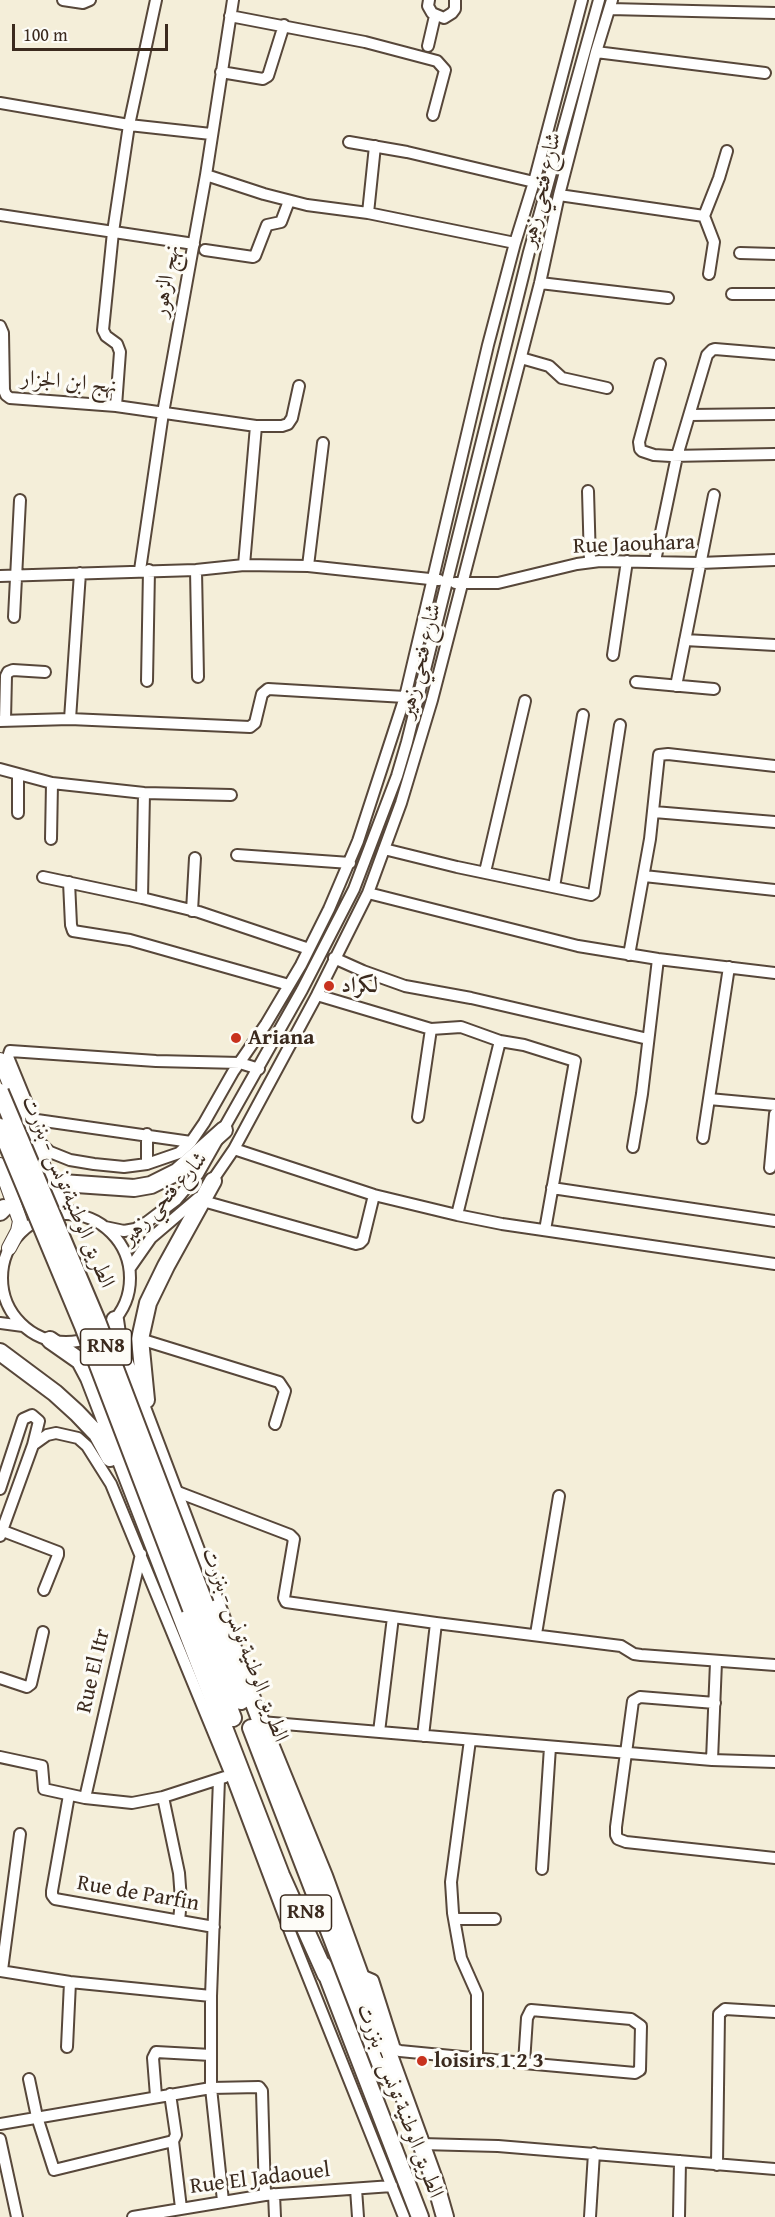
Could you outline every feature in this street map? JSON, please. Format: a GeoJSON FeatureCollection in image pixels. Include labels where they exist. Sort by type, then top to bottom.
{"type":"FeatureCollection","features":[{"type":"Feature","properties":{"kind":"highway","name":"الطريق الوطنية تونس - بنزرت"},"geometry":{"type":"LineString","coordinates":[[0,1092],[97,1321],[296,1883],[326,1975],[420,2217]]}},
{"type":"Feature","properties":{"kind":"highway","name":"الطريق الوطنية تونس - بنزرت"},"geometry":{"type":"LineString","coordinates":[[0,1127],[198,1607],[439,2217]]}},
{"type":"Feature","properties":{"kind":"highway"},"geometry":{"type":"LineString","coordinates":[[62,1183],[134,1188],[151,1185],[177,1172],[224,1130]]}},
{"type":"Feature","properties":{"kind":"highway"},"geometry":{"type":"LineString","coordinates":[[166,1470],[146,1399],[140,1339],[148,1303],[213,1181]]}},
{"type":"Feature","properties":{"kind":"highway"},"geometry":{"type":"LineString","coordinates":[[115,1320],[119,1347],[261,1722],[324,1876],[445,2217]]}},
{"type":"Feature","properties":{"kind":"highway","name":"RN8"},"geometry":{"type":"LineString","coordinates":[[50,1340],[80,1361],[89,1378],[282,1875],[326,1975]]}},
{"type":"Feature","properties":{"kind":"highway","name":"RN8"},"geometry":{"type":"LineString","coordinates":[[0,1352],[55,1393],[97,1434],[126,1487],[135,1496]]}},
{"type":"Feature","properties":{"kind":"main road"},"geometry":{"type":"LineString","coordinates":[[0,1060],[58,1200],[74,1214]]}},
{"type":"Feature","properties":{"kind":"main road"},"geometry":{"type":"LineString","coordinates":[[0,1165],[20,1221],[18,1231],[9,1248]]}},
{"type":"Feature","properties":{"kind":"street"},"geometry":{"type":"LineString","coordinates":[[63,0],[83,3],[90,0]]}},
{"type":"Feature","properties":{"kind":"street"},"geometry":{"type":"LineString","coordinates":[[116,406],[120,352],[117,344],[106,336],[103,330],[113,232],[129,125],[156,0]]}},
{"type":"Feature","properties":{"kind":"street","name":"نهج الزهور"},"geometry":{"type":"LineString","coordinates":[[147,681],[145,570],[163,413],[206,175],[233,0]]}},
{"type":"Feature","properties":{"kind":"street"},"geometry":{"type":"LineString","coordinates":[[426,1],[435,16],[444,18],[455,9],[455,0]]}},
{"type":"Feature","properties":{"kind":"street"},"geometry":{"type":"LineString","coordinates":[[31,1134],[50,1152],[70,1160],[124,1167],[147,1164],[179,1153],[191,1142],[266,1024],[309,949],[350,863],[405,697],[488,345],[582,0]]}},
{"type":"Feature","properties":{"kind":"street","name":"شارع فتحي زهير"},"geometry":{"type":"LineString","coordinates":[[105,1227],[124,1231],[135,1229],[176,1200],[198,1174],[259,1069],[326,945],[372,846],[407,742],[526,264],[599,0]]}},
{"type":"Feature","properties":{"kind":"street"},"geometry":{"type":"LineString","coordinates":[[611,4],[775,13]]}},
{"type":"Feature","properties":{"kind":"street","name":"شارع فتحي زهير"},"geometry":{"type":"LineString","coordinates":[[130,1268],[151,1238],[190,1207],[213,1181],[234,1149],[368,893],[414,766],[540,283],[559,195],[596,52],[611,4]]}},
{"type":"Feature","properties":{"kind":"street"},"geometry":{"type":"LineString","coordinates":[[230,16],[365,42],[437,61],[445,70],[433,115]]}},
{"type":"Feature","properties":{"kind":"street"},"geometry":{"type":"LineString","coordinates":[[428,46],[435,16]]}},
{"type":"Feature","properties":{"kind":"street"},"geometry":{"type":"LineString","coordinates":[[221,72],[263,79],[268,76],[284,25]]}},
{"type":"Feature","properties":{"kind":"street"},"geometry":{"type":"LineString","coordinates":[[596,52],[765,73]]}},
{"type":"Feature","properties":{"kind":"street"},"geometry":{"type":"LineString","coordinates":[[0,103],[129,125],[211,134]]}},
{"type":"Feature","properties":{"kind":"street"},"geometry":{"type":"LineString","coordinates":[[349,142],[407,152],[534,182]]}},
{"type":"Feature","properties":{"kind":"street"},"geometry":{"type":"LineString","coordinates":[[368,213],[375,146]]}},
{"type":"Feature","properties":{"kind":"street"},"geometry":{"type":"LineString","coordinates":[[709,273],[714,242],[704,216],[727,151]]}},
{"type":"Feature","properties":{"kind":"street"},"geometry":{"type":"LineString","coordinates":[[206,175],[289,201],[368,213],[515,243]]}},
{"type":"Feature","properties":{"kind":"street"},"geometry":{"type":"LineString","coordinates":[[559,195],[704,216]]}},
{"type":"Feature","properties":{"kind":"street"},"geometry":{"type":"LineString","coordinates":[[205,250],[253,257],[258,253],[267,225],[281,222],[284,219],[289,201]]}},
{"type":"Feature","properties":{"kind":"street"},"geometry":{"type":"LineString","coordinates":[[0,215],[194,244]]}},
{"type":"Feature","properties":{"kind":"street"},"geometry":{"type":"LineString","coordinates":[[740,253],[775,254]]}},
{"type":"Feature","properties":{"kind":"street"},"geometry":{"type":"LineString","coordinates":[[540,283],[668,298]]}},
{"type":"Feature","properties":{"kind":"street"},"geometry":{"type":"LineString","coordinates":[[732,294],[775,294]]}},
{"type":"Feature","properties":{"kind":"street","name":"نهج ابن الجزار"},"geometry":{"type":"LineString","coordinates":[[0,326],[3,333],[4,390],[10,398],[116,406],[256,426],[288,424],[292,418],[299,386]]}},
{"type":"Feature","properties":{"kind":"street"},"geometry":{"type":"LineString","coordinates":[[655,561],[677,456],[709,351],[715,349],[775,354]]}},
{"type":"Feature","properties":{"kind":"street"},"geometry":{"type":"LineString","coordinates":[[520,358],[549,366],[562,378],[607,388]]}},
{"type":"Feature","properties":{"kind":"street"},"geometry":{"type":"LineString","coordinates":[[660,364],[639,442],[640,449],[646,453],[677,456],[775,454]]}},
{"type":"Feature","properties":{"kind":"street"},"geometry":{"type":"LineString","coordinates":[[690,416],[775,414]]}},
{"type":"Feature","properties":{"kind":"street"},"geometry":{"type":"LineString","coordinates":[[244,565],[256,426]]}},
{"type":"Feature","properties":{"kind":"street"},"geometry":{"type":"LineString","coordinates":[[308,566],[322,443]]}},
{"type":"Feature","properties":{"kind":"street"},"geometry":{"type":"LineString","coordinates":[[588,491],[590,562]]}},
{"type":"Feature","properties":{"kind":"street"},"geometry":{"type":"LineString","coordinates":[[676,686],[714,495]]}},
{"type":"Feature","properties":{"kind":"street"},"geometry":{"type":"LineString","coordinates":[[14,617],[20,500]]}},
{"type":"Feature","properties":{"kind":"street","name":"Rue Jaouhara"},"geometry":{"type":"LineString","coordinates":[[0,576],[196,570],[244,565],[308,566],[461,584],[498,583],[590,562],[700,563],[775,560]]}},
{"type":"Feature","properties":{"kind":"street"},"geometry":{"type":"LineString","coordinates":[[613,655],[627,561]]}},
{"type":"Feature","properties":{"kind":"street"},"geometry":{"type":"LineString","coordinates":[[196,570],[198,677]]}},
{"type":"Feature","properties":{"kind":"street"},"geometry":{"type":"LineString","coordinates":[[70,718],[80,573]]}},
{"type":"Feature","properties":{"kind":"street"},"geometry":{"type":"LineString","coordinates":[[685,640],[775,645]]}},
{"type":"Feature","properties":{"kind":"street"},"geometry":{"type":"LineString","coordinates":[[45,672],[13,670],[8,672],[3,720],[70,718],[250,727],[255,723],[262,694],[268,689],[405,697]]}},
{"type":"Feature","properties":{"kind":"street"},"geometry":{"type":"LineString","coordinates":[[636,682],[714,689]]}},
{"type":"Feature","properties":{"kind":"street"},"geometry":{"type":"LineString","coordinates":[[484,872],[525,701]]}},
{"type":"Feature","properties":{"kind":"street"},"geometry":{"type":"LineString","coordinates":[[554,887],[583,715]]}},
{"type":"Feature","properties":{"kind":"street"},"geometry":{"type":"LineString","coordinates":[[384,849],[591,895],[594,893],[620,725]]}},
{"type":"Feature","properties":{"kind":"street"},"geometry":{"type":"LineString","coordinates":[[629,955],[654,812],[659,755],[775,766]]}},
{"type":"Feature","properties":{"kind":"street"},"geometry":{"type":"LineString","coordinates":[[0,769],[52,783],[144,793],[231,795]]}},
{"type":"Feature","properties":{"kind":"street"},"geometry":{"type":"LineString","coordinates":[[18,774],[18,813]]}},
{"type":"Feature","properties":{"kind":"street"},"geometry":{"type":"LineString","coordinates":[[51,839],[52,783]]}},
{"type":"Feature","properties":{"kind":"street"},"geometry":{"type":"LineString","coordinates":[[142,898],[144,793]]}},
{"type":"Feature","properties":{"kind":"street"},"geometry":{"type":"LineString","coordinates":[[654,812],[775,822]]}},
{"type":"Feature","properties":{"kind":"street"},"geometry":{"type":"LineString","coordinates":[[237,855],[350,863]]}},
{"type":"Feature","properties":{"kind":"street"},"geometry":{"type":"LineString","coordinates":[[192,911],[195,858]]}},
{"type":"Feature","properties":{"kind":"street"},"geometry":{"type":"LineString","coordinates":[[644,876],[775,890]]}},
{"type":"Feature","properties":{"kind":"street"},"geometry":{"type":"LineString","coordinates":[[43,877],[192,911],[309,949]]}},
{"type":"Feature","properties":{"kind":"street"},"geometry":{"type":"LineString","coordinates":[[69,882],[73,931],[130,940],[289,985]]}},
{"type":"Feature","properties":{"kind":"street"},"geometry":{"type":"LineString","coordinates":[[368,893],[528,935],[629,955],[775,973]]}},
{"type":"Feature","properties":{"kind":"street"},"geometry":{"type":"LineString","coordinates":[[334,958],[405,986],[471,998],[648,1039]]}},
{"type":"Feature","properties":{"kind":"street"},"geometry":{"type":"LineString","coordinates":[[633,1147],[642,1094],[658,959]]}},
{"type":"Feature","properties":{"kind":"street"},"geometry":{"type":"LineString","coordinates":[[702,1138],[729,967]]}},
{"type":"Feature","properties":{"kind":"street"},"geometry":{"type":"LineString","coordinates":[[316,995],[431,1029],[461,1027],[500,1041],[533,1047],[575,1061],[545,1230]]}},
{"type":"Feature","properties":{"kind":"street"},"geometry":{"type":"LineString","coordinates":[[417,1117],[431,1029]]}},
{"type":"Feature","properties":{"kind":"street"},"geometry":{"type":"LineString","coordinates":[[456,1215],[500,1041]]}},
{"type":"Feature","properties":{"kind":"street"},"geometry":{"type":"LineString","coordinates":[[191,1142],[33,1118],[8,1057],[10,1052],[156,1061],[240,1063],[259,1069]]}},
{"type":"Feature","properties":{"kind":"street"},"geometry":{"type":"LineString","coordinates":[[709,1099],[775,1105]]}},
{"type":"Feature","properties":{"kind":"street"},"geometry":{"type":"LineString","coordinates":[[770,1168],[775,1114]]}},
{"type":"Feature","properties":{"kind":"street"},"geometry":{"type":"LineString","coordinates":[[147,1134],[147,1164]]}},
{"type":"Feature","properties":{"kind":"street"},"geometry":{"type":"LineString","coordinates":[[234,1149],[374,1195],[456,1215],[775,1264]]}},
{"type":"Feature","properties":{"kind":"street"},"geometry":{"type":"LineString","coordinates":[[552,1188],[775,1221]]}},
{"type":"Feature","properties":{"kind":"street"},"geometry":{"type":"LineString","coordinates":[[203,1201],[360,1244],[374,1195]]}},
{"type":"Feature","properties":{"kind":"street"},"geometry":{"type":"LineString","coordinates":[[55,1214],[74,1214],[91,1218],[105,1227],[117,1238],[130,1268],[128,1296],[115,1320],[101,1332],[83,1340],[65,1342],[50,1340],[34,1334],[23,1326],[12,1313],[5,1297],[2,1280],[2,1268],[9,1248],[20,1232],[36,1221],[55,1214]]}},
{"type":"Feature","properties":{"kind":"street"},"geometry":{"type":"LineString","coordinates":[[0,1323],[23,1326]]}},
{"type":"Feature","properties":{"kind":"street"},"geometry":{"type":"LineString","coordinates":[[140,1339],[279,1382],[285,1391],[275,1424]]}},
{"type":"Feature","properties":{"kind":"street"},"geometry":{"type":"LineString","coordinates":[[0,1489],[23,1419],[27,1415],[36,1417],[39,1422],[33,1445],[1,1533],[58,1552],[44,1590]]}},
{"type":"Feature","properties":{"kind":"street"},"geometry":{"type":"LineString","coordinates":[[33,1445],[47,1435],[56,1433],[78,1438],[87,1446],[111,1484],[231,1775],[338,2056],[404,2217]]}},
{"type":"Feature","properties":{"kind":"street"},"geometry":{"type":"LineString","coordinates":[[175,1491],[290,1535],[294,1539],[284,1598],[286,1602],[623,1646],[635,1654],[775,1665]]}},
{"type":"Feature","properties":{"kind":"street"},"geometry":{"type":"LineString","coordinates":[[536,1634],[560,1496]]}},
{"type":"Feature","properties":{"kind":"street","name":"Rue El Itr"},"geometry":{"type":"LineString","coordinates":[[85,1798],[141,1554]]}},
{"type":"Feature","properties":{"kind":"street"},"geometry":{"type":"LineString","coordinates":[[379,1732],[393,1617]]}},
{"type":"Feature","properties":{"kind":"street"},"geometry":{"type":"LineString","coordinates":[[423,1736],[436,1623]]}},
{"type":"Feature","properties":{"kind":"street"},"geometry":{"type":"LineString","coordinates":[[0,1678],[27,1687],[31,1684],[43,1632]]}},
{"type":"Feature","properties":{"kind":"street"},"geometry":{"type":"LineString","coordinates":[[712,1760],[716,1662]]}},
{"type":"Feature","properties":{"kind":"street"},"geometry":{"type":"LineString","coordinates":[[715,1703],[636,1698],[632,1707],[616,1827],[618,1839],[626,1842],[775,1857]]}},
{"type":"Feature","properties":{"kind":"street"},"geometry":{"type":"LineString","coordinates":[[261,1722],[712,1760],[775,1762]]}},
{"type":"Feature","properties":{"kind":"street"},"geometry":{"type":"LineString","coordinates":[[470,1740],[451,1877],[454,1919],[461,1958],[477,1994],[477,2058]]}},
{"type":"Feature","properties":{"kind":"street"},"geometry":{"type":"LineString","coordinates":[[542,1869],[550,1747]]}},
{"type":"Feature","properties":{"kind":"street"},"geometry":{"type":"LineString","coordinates":[[0,1757],[39,1764],[43,1768],[44,1789],[85,1798],[132,1803],[163,1797],[231,1775]]}},
{"type":"Feature","properties":{"kind":"street"},"geometry":{"type":"LineString","coordinates":[[219,1779],[211,1996],[211,2088],[224,2201]]}},
{"type":"Feature","properties":{"kind":"street","name":"Rue de Parfin"},"geometry":{"type":"LineString","coordinates":[[69,1795],[52,1895],[60,1900],[214,1927]]}},
{"type":"Feature","properties":{"kind":"street"},"geometry":{"type":"LineString","coordinates":[[163,1797],[179,1873],[181,1900],[179,1921]]}},
{"type":"Feature","properties":{"kind":"street"},"geometry":{"type":"LineString","coordinates":[[20,1834],[1,1971],[70,1983],[211,1996]]}},
{"type":"Feature","properties":{"kind":"street"},"geometry":{"type":"LineString","coordinates":[[454,1919],[495,1919]]}},
{"type":"Feature","properties":{"kind":"street"},"geometry":{"type":"LineString","coordinates":[[359,1974],[373,1980],[396,2050],[524,2063],[638,2072],[641,2060],[641,2026],[631,2019],[531,2010],[527,2018],[524,2063]]}},
{"type":"Feature","properties":{"kind":"street"},"geometry":{"type":"LineString","coordinates":[[67,2047],[70,1983]]}},
{"type":"Feature","properties":{"kind":"street"},"geometry":{"type":"LineString","coordinates":[[717,2165],[719,2014],[725,2009],[775,2012]]}},
{"type":"Feature","properties":{"kind":"street"},"geometry":{"type":"LineString","coordinates":[[156,2096],[153,2058],[156,2052],[212,2055]]}},
{"type":"Feature","properties":{"kind":"street"},"geometry":{"type":"LineString","coordinates":[[29,2079],[37,2117],[54,2170],[173,2141]]}},
{"type":"Feature","properties":{"kind":"street"},"geometry":{"type":"LineString","coordinates":[[0,2124],[211,2088],[259,2087],[262,2091],[269,2194],[275,2217]]}},
{"type":"Feature","properties":{"kind":"street"},"geometry":{"type":"LineString","coordinates":[[170,2094],[176,2135],[173,2141],[181,2208]]}},
{"type":"Feature","properties":{"kind":"street"},"geometry":{"type":"LineString","coordinates":[[0,2139],[17,2217]]}},
{"type":"Feature","properties":{"kind":"street"},"geometry":{"type":"LineString","coordinates":[[421,2144],[594,2153],[775,2169]]}},
{"type":"Feature","properties":{"kind":"street"},"geometry":{"type":"LineString","coordinates":[[590,2217],[594,2153]]}},
{"type":"Feature","properties":{"kind":"street"},"geometry":{"type":"LineString","coordinates":[[679,2217],[680,2162]]}},
{"type":"Feature","properties":{"kind":"street","name":"Rue El Jadaouel"},"geometry":{"type":"LineString","coordinates":[[133,2217],[269,2194],[392,2186]]}},
{"type":"Feature","properties":{"kind":"street"},"geometry":{"type":"LineString","coordinates":[[356,2188],[358,2217]]}},
{"type":"Feature","properties":{"kind":"place","name":"لكراد"},"geometry":{"type":"Point","coordinates":[329,986]}},
{"type":"Feature","properties":{"kind":"place","name":"Ariana"},"geometry":{"type":"Point","coordinates":[236,1038]}},
{"type":"Feature","properties":{"kind":"place","name":"loisirs 1 2 3"},"geometry":{"type":"Point","coordinates":[422,2061]}}]}
